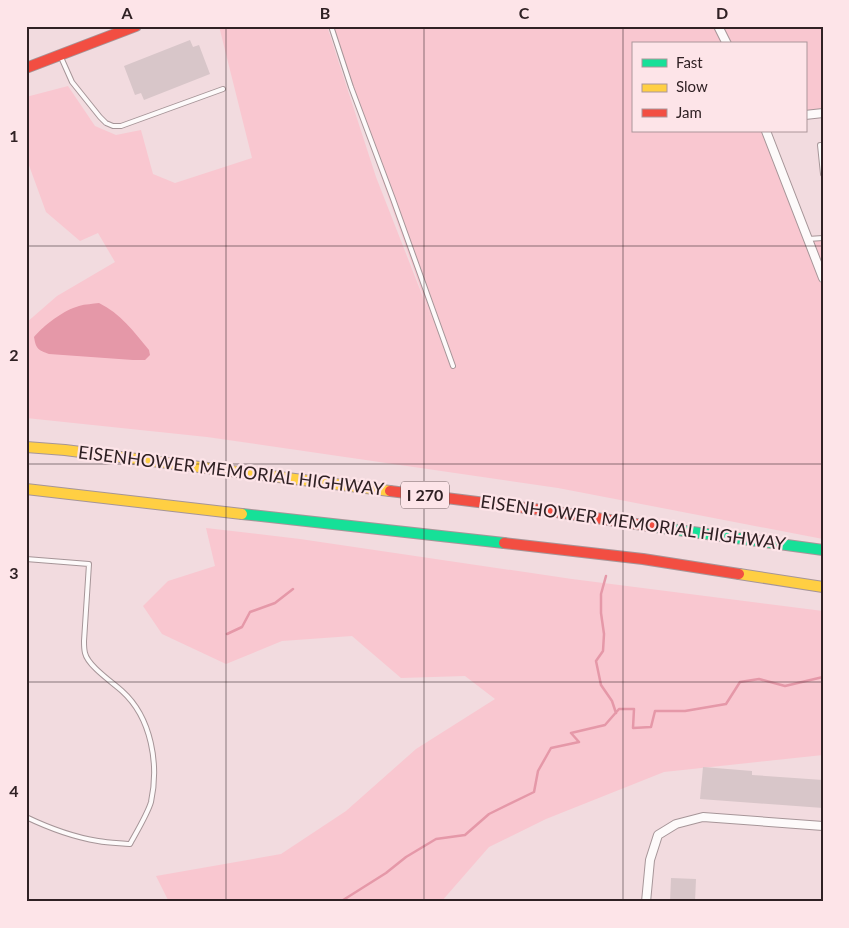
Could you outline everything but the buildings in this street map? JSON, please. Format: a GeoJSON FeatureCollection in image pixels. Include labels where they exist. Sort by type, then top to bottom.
{"type":"FeatureCollection","features":[{"type":"Feature","properties":{"kind":"main road"},"geometry":{"type":"LineString","coordinates":[[26,68],[136,26]]}},
{"type":"Feature","properties":{"kind":"main road","name":"EISENHOWER MEMORIAL HIGHWAY"},"geometry":{"type":"LineString","coordinates":[[26,447],[65,450],[550,510],[823,550]]}},
{"type":"Feature","properties":{"kind":"main road","name":"EISENHOWER MEMORIAL HIGHWAY"},"geometry":{"type":"LineString","coordinates":[[26,489],[643,559],[823,587]]}},
{"type":"Feature","properties":{"kind":"street"},"geometry":{"type":"LineString","coordinates":[[718,26],[726,42]]}},
{"type":"Feature","properties":{"kind":"street"},"geometry":{"type":"LineString","coordinates":[[806,115],[823,113]]}},
{"type":"Feature","properties":{"kind":"street"},"geometry":{"type":"LineString","coordinates":[[766,132],[823,278]]}},
{"type":"Feature","properties":{"kind":"street"},"geometry":{"type":"LineString","coordinates":[[646,902],[650,860],[658,835],[676,824],[703,817],[823,826]]}},
{"type":"Feature","properties":{"kind":"lane"},"geometry":{"type":"LineString","coordinates":[[331,26],[351,87],[454,366]]}},
{"type":"Feature","properties":{"kind":"lane"},"geometry":{"type":"LineString","coordinates":[[60,55],[72,82],[100,117],[114,126],[121,126],[223,89]]}},
{"type":"Feature","properties":{"kind":"lane"},"geometry":{"type":"LineString","coordinates":[[823,145],[820,145],[823,174]]}},
{"type":"Feature","properties":{"kind":"lane"},"geometry":{"type":"LineString","coordinates":[[808,239],[823,238]]}},
{"type":"Feature","properties":{"kind":"lane"},"geometry":{"type":"LineString","coordinates":[[26,559],[89,564],[84,642],[87,659],[106,679],[123,692],[142,718],[152,744],[154,776],[150,804],[130,844],[100,842],[74,836],[26,817]]}},
{"type":"Feature","properties":{"kind":"shaded area"},"geometry":{"type":"Polygon","coordinates":[[[219,26],[327,26],[376,177],[430,315],[328,26],[823,26],[823,113],[806,115],[806,42],[632,42],[632,132],[766,132],[808,239],[823,238],[823,539],[558,488],[207,437],[26,418],[26,323],[57,296],[115,262],[98,233],[80,241],[46,212],[26,157],[26,97],[68,86],[95,126],[116,135],[141,130],[153,174],[175,183],[252,158],[219,26]]]}},
{"type":"Feature","properties":{"kind":"shaded area"},"geometry":{"type":"Polygon","coordinates":[[[99,303],[114,312],[149,350],[150,355],[145,360],[49,354],[37,347],[34,337],[55,318],[73,308],[99,303]]]}},
{"type":"Feature","properties":{"kind":"shaded area"},"geometry":{"type":"Polygon","coordinates":[[[206,528],[300,539],[572,579],[823,611],[823,755],[664,772],[546,819],[489,847],[441,902],[169,902],[156,876],[281,854],[346,811],[416,749],[495,699],[465,676],[401,678],[352,636],[282,641],[226,664],[162,634],[143,606],[168,581],[215,566],[206,528]]]}},
{"type":"Feature","properties":{"kind":"waterway"},"geometry":{"type":"LineString","coordinates":[[606,576],[601,594],[604,634],[603,651],[596,661],[601,685],[612,701],[616,713]]}},
{"type":"Feature","properties":{"kind":"waterway"},"geometry":{"type":"LineString","coordinates":[[227,634],[242,627],[250,612],[275,603],[293,589]]}},
{"type":"Feature","properties":{"kind":"waterway"},"geometry":{"type":"LineString","coordinates":[[340,902],[436,839],[465,835],[489,814],[534,792],[538,771],[551,748],[579,742],[571,733],[605,725],[619,709],[634,709],[633,728],[651,727],[655,711],[685,711],[726,704],[740,682],[759,679],[785,686],[823,677]]}},
{"type":"Feature","properties":{"kind":"traffic: fast"},"geometry":{"type":"LineString","coordinates":[[242,514],[504,543]]}},
{"type":"Feature","properties":{"kind":"traffic: fast"},"geometry":{"type":"LineString","coordinates":[[656,527],[823,550]]}},
{"type":"Feature","properties":{"kind":"traffic: slow"},"geometry":{"type":"LineString","coordinates":[[26,447],[65,450],[390,491]]}},
{"type":"Feature","properties":{"kind":"traffic: slow"},"geometry":{"type":"LineString","coordinates":[[26,489],[242,514]]}},
{"type":"Feature","properties":{"kind":"traffic: slow"},"geometry":{"type":"LineString","coordinates":[[739,574],[823,587]]}},
{"type":"Feature","properties":{"kind":"traffic: jam"},"geometry":{"type":"LineString","coordinates":[[26,68],[136,26]]}},
{"type":"Feature","properties":{"kind":"traffic: jam"},"geometry":{"type":"LineString","coordinates":[[390,491],[550,511],[656,527]]}},
{"type":"Feature","properties":{"kind":"traffic: jam"},"geometry":{"type":"LineString","coordinates":[[504,543],[643,559],[739,574]]}}]}
